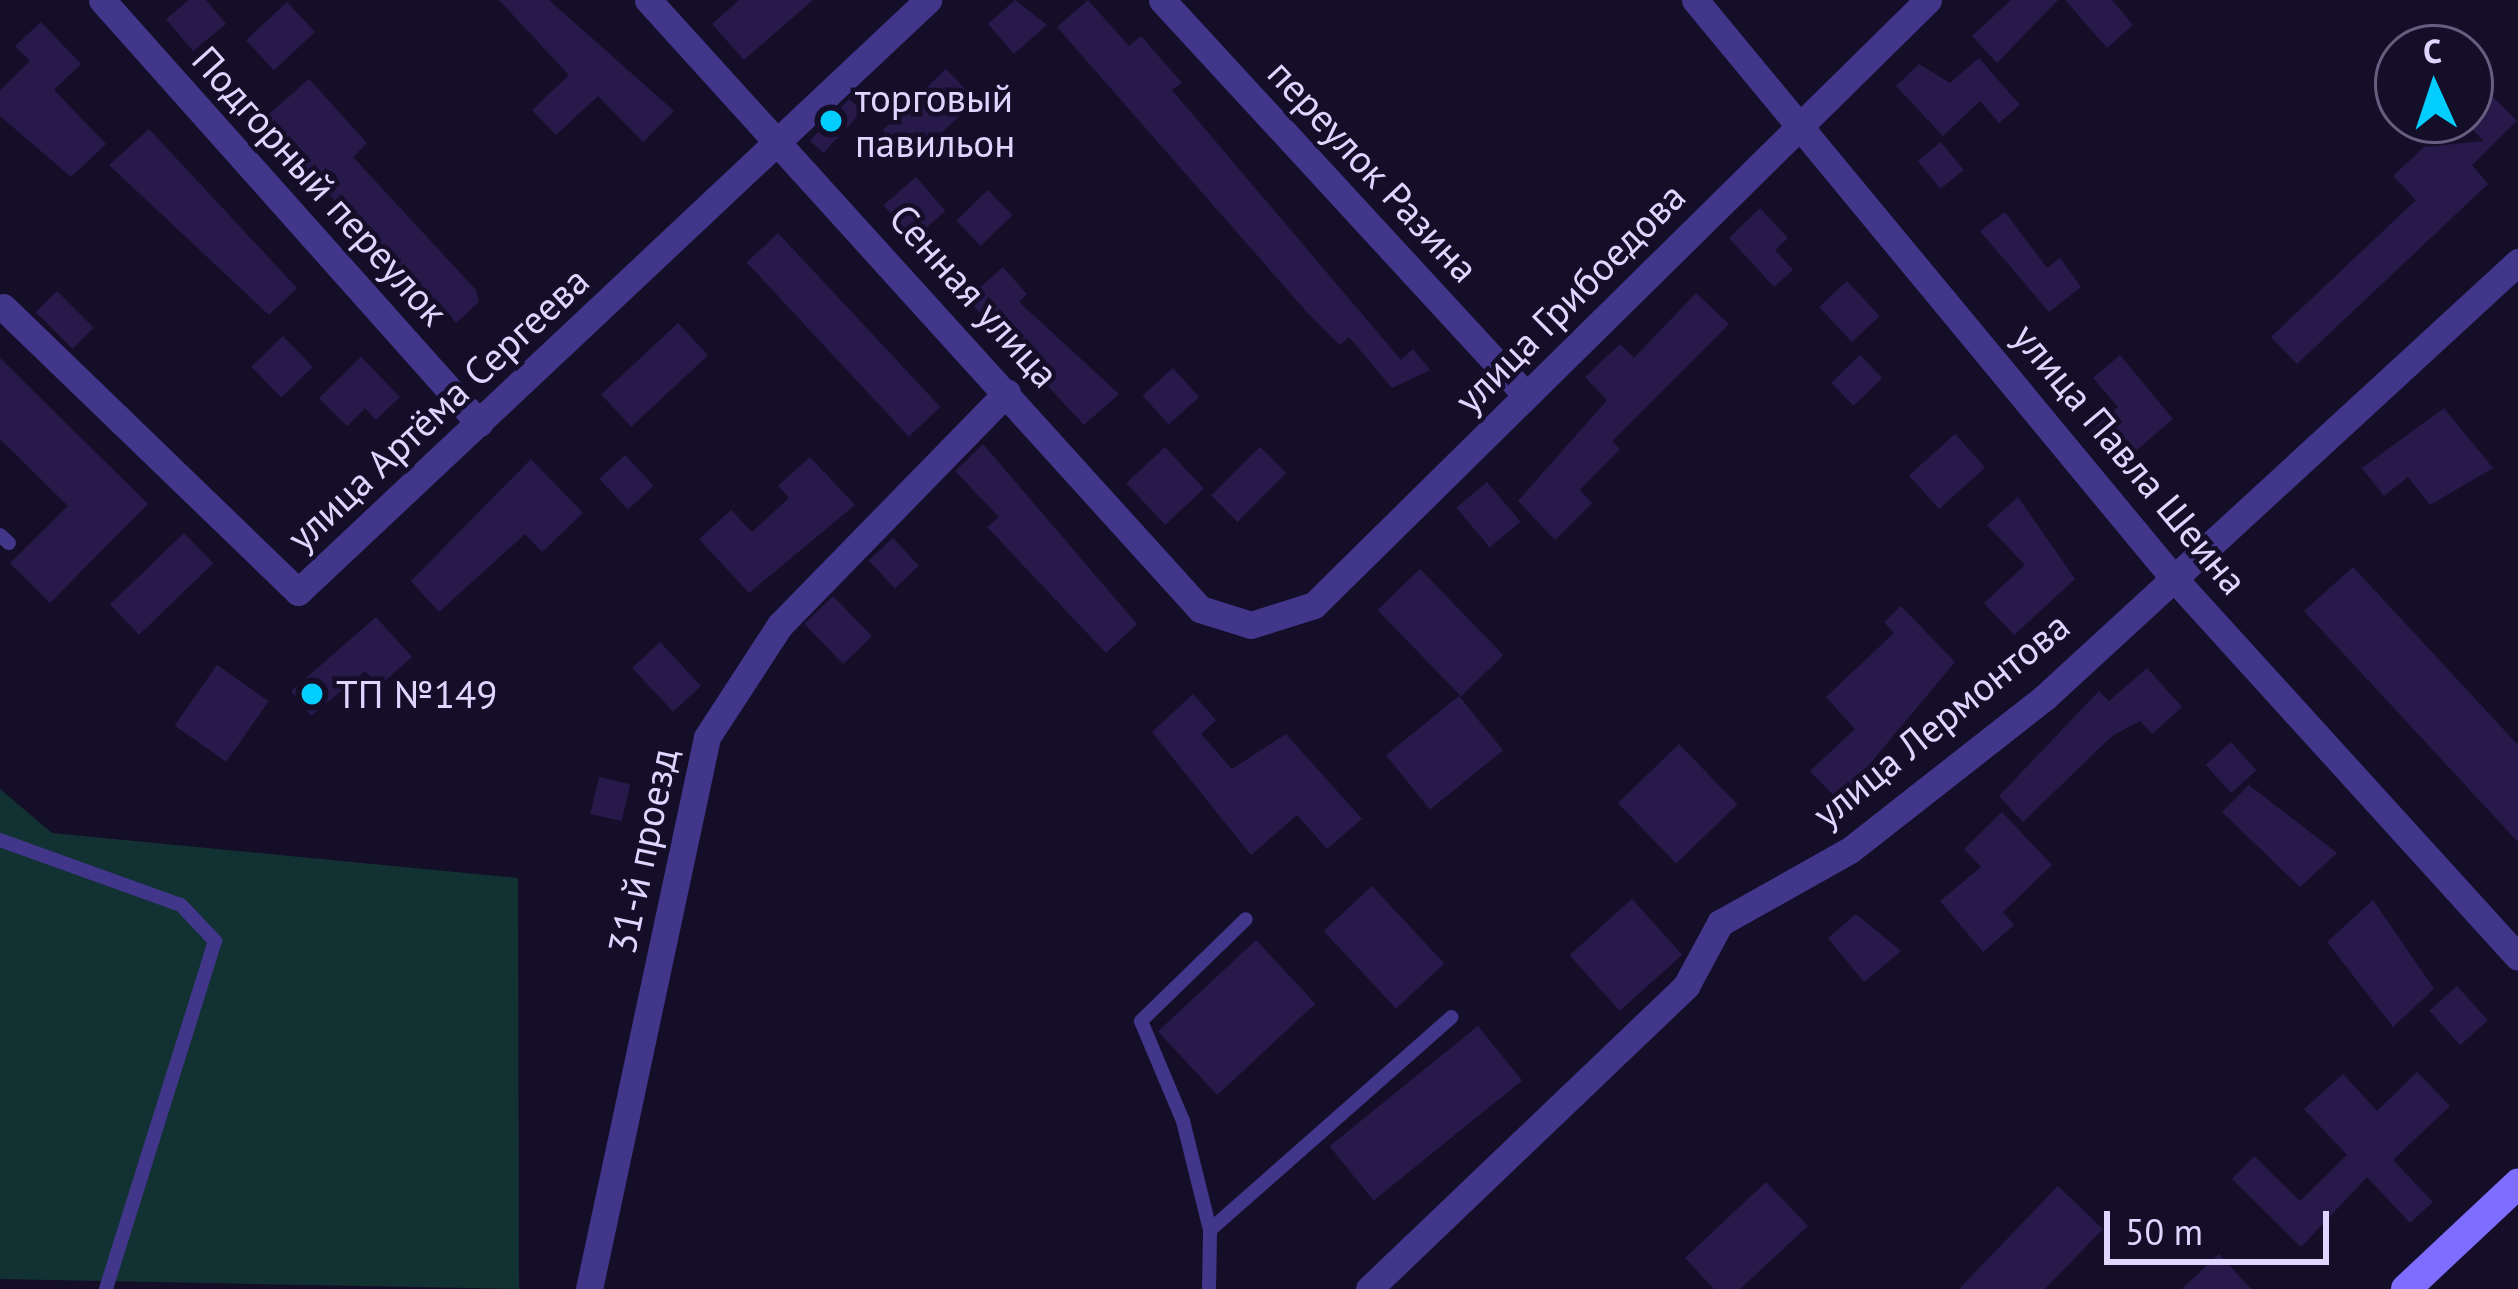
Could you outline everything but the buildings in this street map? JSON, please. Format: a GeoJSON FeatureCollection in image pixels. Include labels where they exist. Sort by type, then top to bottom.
{"type":"FeatureCollection","features":[{"type":"Feature","properties":{"kind":"street","name":"Подгорный переулок"},"geometry":{"type":"LineString","coordinates":[[102,0],[479,423]]}},
{"type":"Feature","properties":{"kind":"street","name":"Сенная улица"},"geometry":{"type":"LineString","coordinates":[[648,0],[783,140],[1200,609],[1251,625]]}},
{"type":"Feature","properties":{"kind":"street","name":"улица Артёма Сергеева"},"geometry":{"type":"LineString","coordinates":[[3,307],[298,592],[928,0]]}},
{"type":"Feature","properties":{"kind":"street","name":"переулок Разина"},"geometry":{"type":"LineString","coordinates":[[1162,0],[1526,395]]}},
{"type":"Feature","properties":{"kind":"street","name":"улица Павла Шеина"},"geometry":{"type":"LineString","coordinates":[[1696,0],[1796,129],[2170,574],[2518,957]]}},
{"type":"Feature","properties":{"kind":"street","name":"улица Грибоедова"},"geometry":{"type":"LineString","coordinates":[[1251,625],[1314,605],[1928,0]]}},
{"type":"Feature","properties":{"kind":"street","name":"улица Лермонтова"},"geometry":{"type":"LineString","coordinates":[[1369,1289],[1686,986],[1720,923],[1921,794],[2045,697],[2170,574],[2518,262]]}},
{"type":"Feature","properties":{"kind":"street","name":"31-й проезд"},"geometry":{"type":"LineString","coordinates":[[590,1289],[707,737],[780,625],[1007,392]]}},
{"type":"Feature","properties":{"kind":"street"},"geometry":{"type":"LineString","coordinates":[[2406,1289],[2518,1184]]}},
{"type":"Feature","properties":{"kind":"lane"},"geometry":{"type":"LineString","coordinates":[[0,840],[181,904],[215,941],[106,1289]]}},
{"type":"Feature","properties":{"kind":"lane"},"geometry":{"type":"LineString","coordinates":[[1209,1289],[1210,1230],[1183,1121],[1141,1021],[1246,919]]}},
{"type":"Feature","properties":{"kind":"lane"},"geometry":{"type":"LineString","coordinates":[[1210,1230],[1452,1017]]}},
{"type":"Feature","properties":{"kind":"green space"},"geometry":{"type":"Polygon","coordinates":[[[0,789],[52,833],[518,878],[519,1289],[0,1279],[0,789]]]}},
{"type":"Feature","properties":{"kind":"place","name":"торговый павильон"},"geometry":{"type":"Point","coordinates":[831,121]}},
{"type":"Feature","properties":{"kind":"place","name":"ТП №149"},"geometry":{"type":"Point","coordinates":[312,694]}}]}
